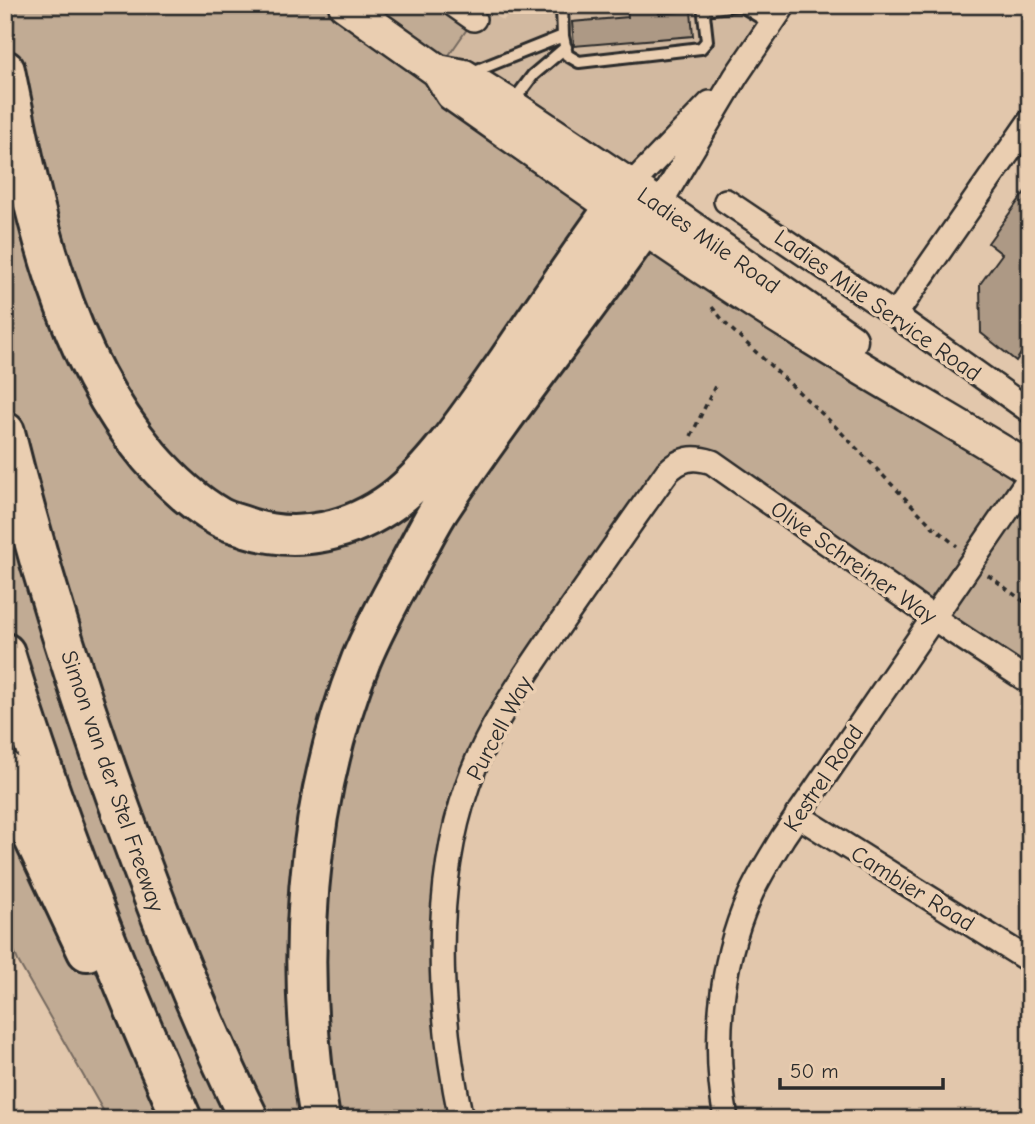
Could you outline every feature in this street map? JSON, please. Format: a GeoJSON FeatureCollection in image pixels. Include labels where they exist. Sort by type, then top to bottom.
{"type":"FeatureCollection","features":[{"type":"Feature","properties":{"kind":"highway"},"geometry":{"type":"LineString","coordinates":[[5,70],[34,204],[50,261],[66,309],[91,366],[134,437],[186,495],[220,518],[263,532],[295,536],[330,531],[361,521],[395,499],[429,466],[636,207]]}},
{"type":"Feature","properties":{"kind":"highway"},"geometry":{"type":"LineString","coordinates":[[320,1119],[310,1048],[306,959],[312,858],[325,782],[360,663],[377,624],[439,512],[562,335],[636,207]]}},
{"type":"Feature","properties":{"kind":"highway","name":"Simon van der Stel Freeway"},"geometry":{"type":"LineString","coordinates":[[5,432],[35,548],[109,780],[185,979],[248,1119]]}},
{"type":"Feature","properties":{"kind":"highway"},"geometry":{"type":"LineString","coordinates":[[5,653],[62,825],[180,1119]]}},
{"type":"Feature","properties":{"kind":"highway"},"geometry":{"type":"LineString","coordinates":[[5,771],[69,916],[151,1076],[180,1119]]}},
{"type":"Feature","properties":{"kind":"main road","name":"Ladies Mile Road"},"geometry":{"type":"LineString","coordinates":[[345,5],[451,74],[510,105],[636,207],[795,328],[1030,469]]}},
{"type":"Feature","properties":{"kind":"main road","name":"Ladies Mile Road"},"geometry":{"type":"LineString","coordinates":[[451,74],[453,94],[636,207]]}},
{"type":"Feature","properties":{"kind":"street"},"geometry":{"type":"LineString","coordinates":[[454,5],[474,19]]}},
{"type":"Feature","properties":{"kind":"street"},"geometry":{"type":"LineString","coordinates":[[636,207],[736,76],[784,5]]}},
{"type":"Feature","properties":{"kind":"street"},"geometry":{"type":"LineString","coordinates":[[636,207],[736,76]]}},
{"type":"Feature","properties":{"kind":"street"},"geometry":{"type":"LineString","coordinates":[[895,315],[1030,121]]}},
{"type":"Feature","properties":{"kind":"street","name":"Ladies Mile Service Road"},"geometry":{"type":"LineString","coordinates":[[726,201],[895,315],[1030,411]]}},
{"type":"Feature","properties":{"kind":"street","name":"Olive Schreiner Way"},"geometry":{"type":"LineString","coordinates":[[681,461],[699,458],[712,462],[933,618],[1030,682]]}},
{"type":"Feature","properties":{"kind":"street","name":"Purcell Way"},"geometry":{"type":"LineString","coordinates":[[461,1119],[446,1028],[441,943],[447,860],[468,783],[510,698],[667,472],[681,461]]}},
{"type":"Feature","properties":{"kind":"street","name":"Kestrel Road"},"geometry":{"type":"LineString","coordinates":[[726,1119],[719,1061],[724,981],[749,898],[797,815],[1030,477]]}},
{"type":"Feature","properties":{"kind":"street","name":"Cambier Road"},"geometry":{"type":"LineString","coordinates":[[797,815],[1030,961]]}},
{"type":"Feature","properties":{"kind":"lane"},"geometry":{"type":"LineString","coordinates":[[577,5],[562,6],[564,42],[568,55],[579,62],[701,48],[707,41],[704,7],[739,5],[771,24]]}},
{"type":"Feature","properties":{"kind":"lane"},"geometry":{"type":"LineString","coordinates":[[451,74],[564,42]]}},
{"type":"Feature","properties":{"kind":"lane"},"geometry":{"type":"LineString","coordinates":[[510,105],[564,42]]}},
{"type":"Feature","properties":{"kind":"path"},"geometry":{"type":"LineString","coordinates":[[705,298],[727,325],[832,423],[933,527],[973,559],[990,577],[1030,606]]}},
{"type":"Feature","properties":{"kind":"path"},"geometry":{"type":"LineString","coordinates":[[681,461],[716,384]]}},
{"type":"Feature","properties":{"kind":"shaded area"},"geometry":{"type":"Polygon","coordinates":[[[5,5],[454,5],[474,19],[438,71],[853,341],[1030,469],[1030,682],[686,458],[510,698],[447,860],[461,1119],[108,1119],[18,961],[5,929],[5,5]]]}},
{"type":"Feature","properties":{"kind":"shaded area"},"geometry":{"type":"Polygon","coordinates":[[[515,5],[775,5],[736,76],[630,186],[438,71],[482,7],[503,21],[515,5]]]}},
{"type":"Feature","properties":{"kind":"building"},"geometry":{"type":"Polygon","coordinates":[[[627,5],[658,5],[659,14],[691,11],[693,36],[574,46],[572,22],[628,17],[627,5]]]}},
{"type":"Feature","properties":{"kind":"building"},"geometry":{"type":"Polygon","coordinates":[[[1030,185],[1030,340],[1016,361],[981,333],[980,284],[1002,254],[988,243],[1030,185]]]}}]}
